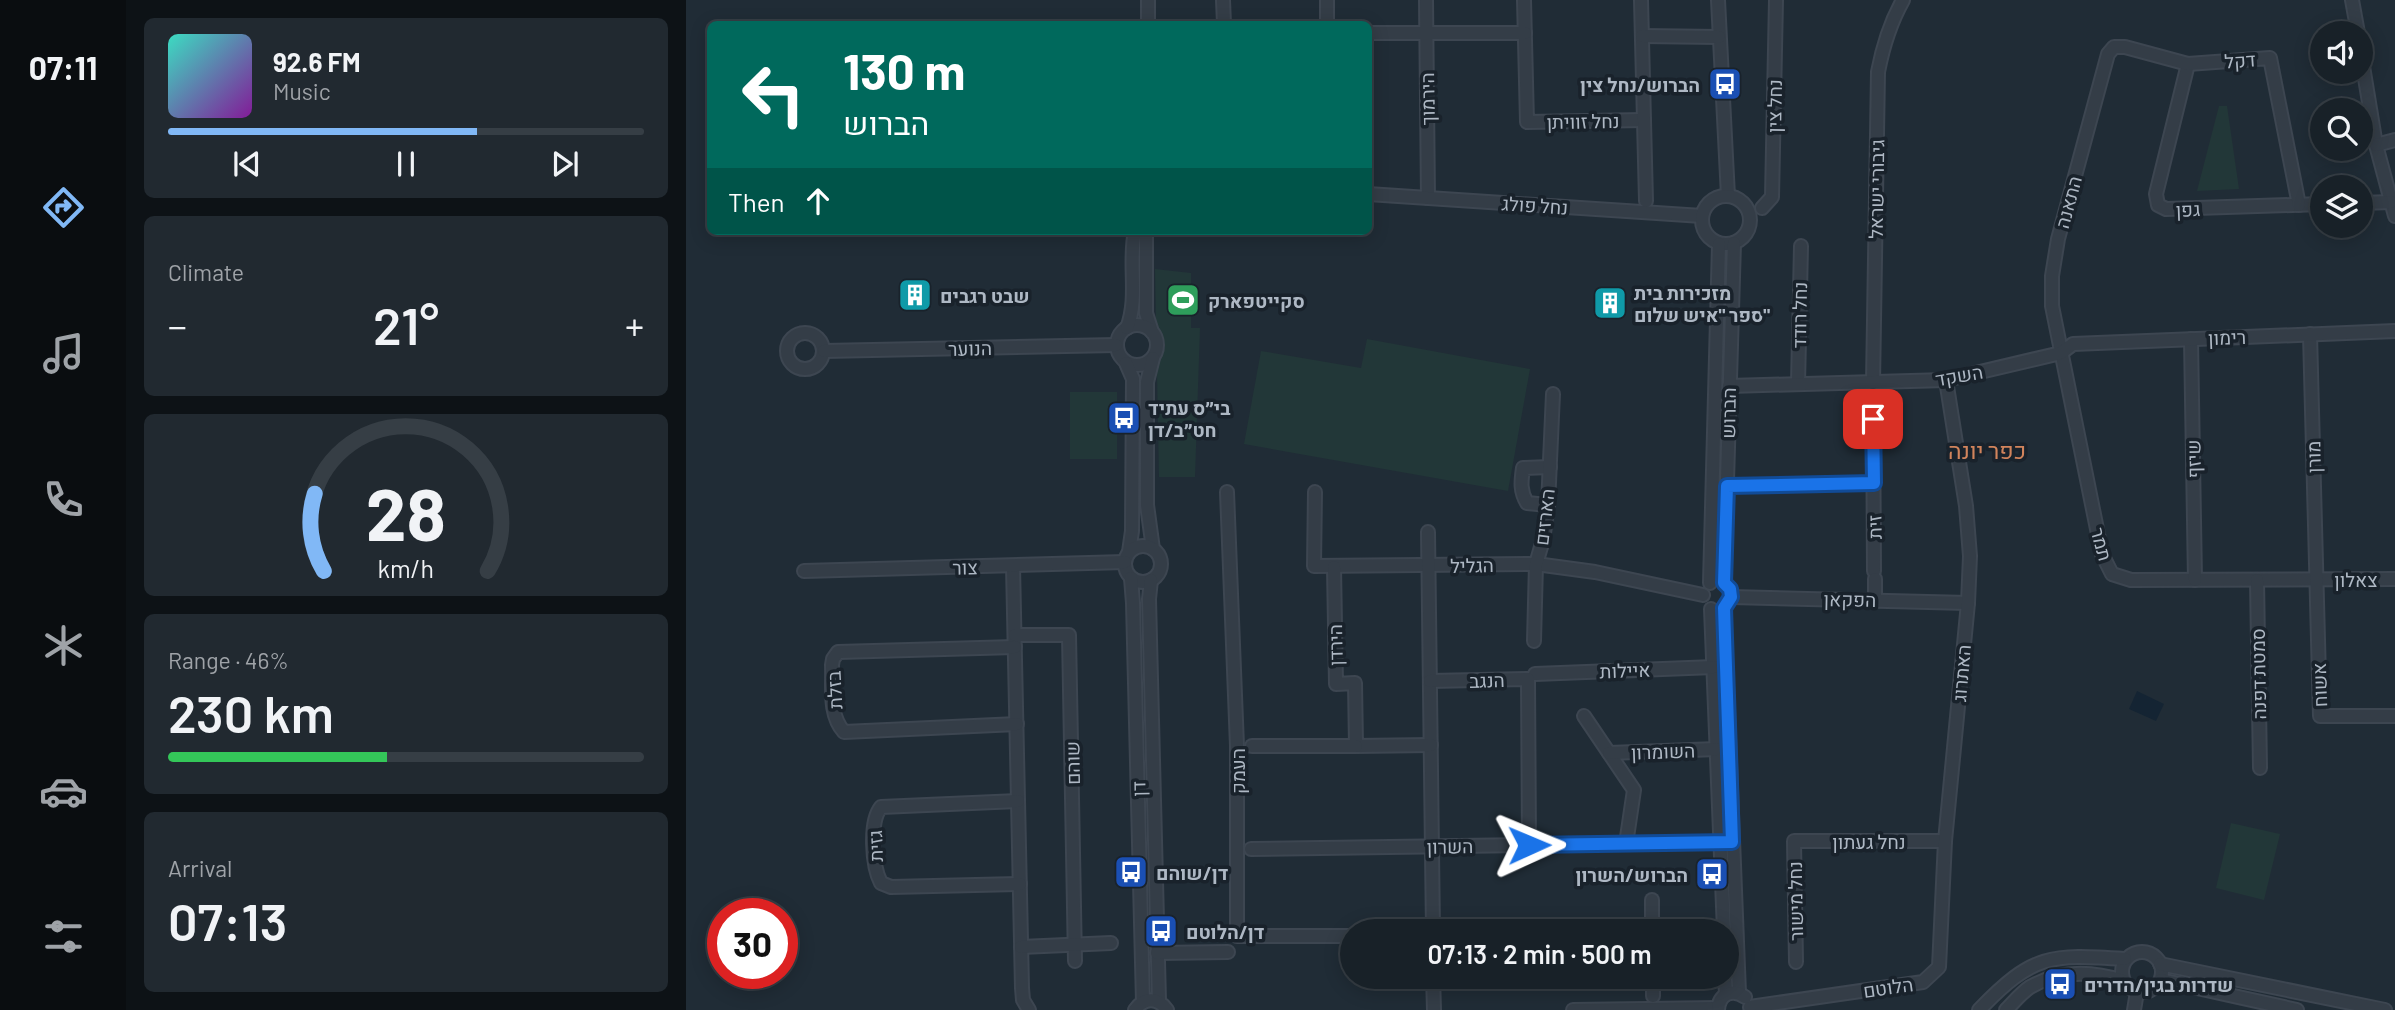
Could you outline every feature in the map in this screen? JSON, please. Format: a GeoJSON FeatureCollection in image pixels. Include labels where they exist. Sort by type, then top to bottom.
{"type":"FeatureCollection","features":[{"type":"Feature","properties":{"kind":"street"},"geometry":{"type":"LineString","coordinates":[[1148,0],[1148,21]]}},
{"type":"Feature","properties":{"kind":"street"},"geometry":{"type":"LineString","coordinates":[[1223,0],[1224,21]]}},
{"type":"Feature","properties":{"kind":"street"},"geometry":{"type":"LineString","coordinates":[[1327,0],[1327,21]]}},
{"type":"Feature","properties":{"kind":"street","name":"הירמוך"},"geometry":{"type":"LineString","coordinates":[[1426,0],[1428,198]]}},
{"type":"Feature","properties":{"kind":"street","name":"נחל זוויתן"},"geometry":{"type":"LineString","coordinates":[[1524,0],[1527,122],[1644,120]]}},
{"type":"Feature","properties":{"kind":"street","name":"נחל זוויתן"},"geometry":{"type":"LineString","coordinates":[[1641,0],[1646,201]]}},
{"type":"Feature","properties":{"kind":"street"},"geometry":{"type":"LineString","coordinates":[[1718,0],[1728,196]]}},
{"type":"Feature","properties":{"kind":"street","name":"נחל צין"},"geometry":{"type":"LineString","coordinates":[[1762,208],[1772,197],[1776,0]]}},
{"type":"Feature","properties":{"kind":"street","name":"גיבורי ישראל"},"geometry":{"type":"LineString","coordinates":[[1872,383],[1878,72],[1882,46],[1892,18],[1903,0]]}},
{"type":"Feature","properties":{"kind":"street"},"geometry":{"type":"LineString","coordinates":[[2352,0],[2356,21]]}},
{"type":"Feature","properties":{"kind":"street"},"geometry":{"type":"LineString","coordinates":[[1372,33],[1525,33]]}},
{"type":"Feature","properties":{"kind":"street"},"geometry":{"type":"LineString","coordinates":[[1642,36],[1720,37]]}},
{"type":"Feature","properties":{"kind":"street","name":"דקל"},"geometry":{"type":"LineString","coordinates":[[2108,54],[2115,47],[2125,47],[2188,64],[2270,58],[2299,205]]}},
{"type":"Feature","properties":{"kind":"street","name":"התאנה"},"geometry":{"type":"LineString","coordinates":[[2061,353],[2052,306],[2052,276],[2058,239],[2108,54]]}},
{"type":"Feature","properties":{"kind":"street","name":"גפן"},"geometry":{"type":"LineString","coordinates":[[2188,64],[2156,194],[2158,205],[2166,209],[2310,205]]}},
{"type":"Feature","properties":{"kind":"street"},"geometry":{"type":"LineString","coordinates":[[2366,84],[2376,145],[2395,216]]}},
{"type":"Feature","properties":{"kind":"street"},"geometry":{"type":"LineString","coordinates":[[2376,145],[2395,140]]}},
{"type":"Feature","properties":{"kind":"street","name":"נחל פולג"},"geometry":{"type":"LineString","coordinates":[[1372,194],[1702,216]]}},
{"type":"Feature","properties":{"kind":"street"},"geometry":{"type":"LineString","coordinates":[[1728,196],[1742,203],[1750,217],[1747,233],[1734,243],[1719,244],[1707,236],[1701,223],[1702,216],[1713,199],[1728,196]]}},
{"type":"Feature","properties":{"kind":"street"},"geometry":{"type":"LineString","coordinates":[[2373,203],[2391,202]]}},
{"type":"Feature","properties":{"kind":"street"},"geometry":{"type":"LineString","coordinates":[[1127,328],[1132,314],[1134,235]]}},
{"type":"Feature","properties":{"kind":"street"},"geometry":{"type":"LineString","coordinates":[[1146,235],[1146,313],[1153,332],[1157,346],[1147,382],[1147,505],[1153,549],[1161,559],[1161,565],[1157,576],[1142,583],[1130,578],[1125,568],[1132,531],[1133,379],[1116,345],[1121,332],[1127,328],[1140,325],[1153,332]]}},
{"type":"Feature","properties":{"kind":"street","name":"הברוש"},"geometry":{"type":"LineString","coordinates":[[1724,583],[1734,243]]}},
{"type":"Feature","properties":{"kind":"street","name":"הברוש"},"geometry":{"type":"LineString","coordinates":[[1710,583],[1719,244]]}},
{"type":"Feature","properties":{"kind":"street","name":"נחל רודד"},"geometry":{"type":"LineString","coordinates":[[1798,384],[1801,247]]}},
{"type":"Feature","properties":{"kind":"street","name":"רימון"},"geometry":{"type":"LineString","coordinates":[[2061,353],[2073,344],[2395,331]]}},
{"type":"Feature","properties":{"kind":"street","name":"מורן"},"geometry":{"type":"LineString","coordinates":[[2310,334],[2316,579]]}},
{"type":"Feature","properties":{"kind":"street","name":"שיזף"},"geometry":{"type":"LineString","coordinates":[[2191,339],[2195,580]]}},
{"type":"Feature","properties":{"kind":"street","name":"הנוער"},"geometry":{"type":"LineString","coordinates":[[824,351],[1116,345]]}},
{"type":"Feature","properties":{"kind":"street","name":"השקד"},"geometry":{"type":"LineString","coordinates":[[1729,386],[1946,380],[2061,353]]}},
{"type":"Feature","properties":{"kind":"street","name":"תמר"},"geometry":{"type":"LineString","coordinates":[[2061,353],[2102,554],[2112,574],[2131,580],[2316,579]]}},
{"type":"Feature","properties":{"kind":"street"},"geometry":{"type":"LineString","coordinates":[[1126,363],[1141,365],[1153,358]]}},
{"type":"Feature","properties":{"kind":"street","name":"האתרוג"},"geometry":{"type":"LineString","coordinates":[[1939,967],[1945,841],[1968,603],[1970,556],[1966,506],[1946,380]]}},
{"type":"Feature","properties":{"kind":"street","name":"הארזים"},"geometry":{"type":"LineString","coordinates":[[1534,640],[1536,564],[1548,505],[1553,394]]}},
{"type":"Feature","properties":{"kind":"street","name":"זית"},"geometry":{"type":"LineString","coordinates":[[1873,398],[1875,600]]}},
{"type":"Feature","properties":{"kind":"street"},"geometry":{"type":"LineString","coordinates":[[1548,505],[1527,503],[1521,492],[1521,479],[1523,468],[1549,467]]}},
{"type":"Feature","properties":{"kind":"street"},"geometry":{"type":"LineString","coordinates":[[1727,486],[1874,483]]}},
{"type":"Feature","properties":{"kind":"street","name":"העמק"},"geometry":{"type":"LineString","coordinates":[[1227,492],[1237,746],[1237,936],[1340,936]]}},
{"type":"Feature","properties":{"kind":"street"},"geometry":{"type":"LineString","coordinates":[[1315,492],[1314,566],[1334,566]]}},
{"type":"Feature","properties":{"kind":"street"},"geometry":{"type":"LineString","coordinates":[[1428,532],[1433,919]]}},
{"type":"Feature","properties":{"kind":"street"},"geometry":{"type":"LineString","coordinates":[[1127,557],[1143,546],[1153,549]]}},
{"type":"Feature","properties":{"kind":"street","name":"צור"},"geometry":{"type":"LineString","coordinates":[[804,571],[1013,566],[1127,557]]}},
{"type":"Feature","properties":{"kind":"street","name":"הגליל"},"geometry":{"type":"LineString","coordinates":[[1334,566],[1536,564],[1595,572],[1703,594]]}},
{"type":"Feature","properties":{"kind":"street"},"geometry":{"type":"LineString","coordinates":[[1013,566],[1021,947],[1023,1000],[1028,1010]]}},
{"type":"Feature","properties":{"kind":"street","name":"הירדן"},"geometry":{"type":"LineString","coordinates":[[1334,566],[1336,684],[1354,684],[1356,746]]}},
{"type":"Feature","properties":{"kind":"street","name":"דן"},"geometry":{"type":"LineString","coordinates":[[1130,578],[1133,603],[1139,1006]]}},
{"type":"Feature","properties":{"kind":"street","name":"סמטת דפנה"},"geometry":{"type":"LineString","coordinates":[[2257,579],[2260,768]]}},
{"type":"Feature","properties":{"kind":"street","name":"צאלון"},"geometry":{"type":"LineString","coordinates":[[2316,579],[2395,579]]}},
{"type":"Feature","properties":{"kind":"street","name":"אשוח"},"geometry":{"type":"LineString","coordinates":[[2316,579],[2320,716],[2395,716]]}},
{"type":"Feature","properties":{"kind":"street","name":"דן"},"geometry":{"type":"LineString","coordinates":[[1151,580],[1149,598],[1157,953],[1163,1006]]}},
{"type":"Feature","properties":{"kind":"street"},"geometry":{"type":"LineString","coordinates":[[1722,604],[1704,603],[1703,594],[1710,583],[1724,583],[1730,589],[1722,604],[1714,667],[1717,749],[1727,842],[1724,919]]}},
{"type":"Feature","properties":{"kind":"street","name":"הפקאן"},"geometry":{"type":"LineString","coordinates":[[1722,604],[1875,600],[1968,603]]}},
{"type":"Feature","properties":{"kind":"street"},"geometry":{"type":"LineString","coordinates":[[1722,604],[1732,994]]}},
{"type":"Feature","properties":{"kind":"street","name":"שוהם"},"geometry":{"type":"LineString","coordinates":[[1015,641],[1069,635],[1075,961]]}},
{"type":"Feature","properties":{"kind":"street","name":"בזלת"},"geometry":{"type":"LineString","coordinates":[[1015,641],[838,652],[832,665],[833,707],[838,725],[844,732],[1017,724]]}},
{"type":"Feature","properties":{"kind":"street","name":"איילות"},"geometry":{"type":"LineString","coordinates":[[1535,674],[1714,667]]}},
{"type":"Feature","properties":{"kind":"street","name":"הנגב"},"geometry":{"type":"LineString","coordinates":[[1430,681],[1528,679],[1529,845]]}},
{"type":"Feature","properties":{"kind":"street","name":"השומרון"},"geometry":{"type":"LineString","coordinates":[[1584,716],[1633,790],[1626,844]]}},
{"type":"Feature","properties":{"kind":"street"},"geometry":{"type":"LineString","coordinates":[[1252,746],[1431,744]]}},
{"type":"Feature","properties":{"kind":"street","name":"השומרון"},"geometry":{"type":"LineString","coordinates":[[1609,753],[1717,749]]}},
{"type":"Feature","properties":{"kind":"street","name":"גזית"},"geometry":{"type":"LineString","coordinates":[[1018,801],[881,807],[875,814],[873,832],[876,874],[881,883],[891,887],[1020,884]]}},
{"type":"Feature","properties":{"kind":"street","name":"נחל געתון"},"geometry":{"type":"LineString","coordinates":[[1794,841],[1945,841]]}},
{"type":"Feature","properties":{"kind":"street","name":"נחל מישור"},"geometry":{"type":"LineString","coordinates":[[1794,841],[1796,962]]}},
{"type":"Feature","properties":{"kind":"street","name":"השרון"},"geometry":{"type":"LineString","coordinates":[[1251,849],[1727,842]]}},
{"type":"Feature","properties":{"kind":"street"},"geometry":{"type":"LineString","coordinates":[[1651,900],[1652,919]]}},
{"type":"Feature","properties":{"kind":"street"},"geometry":{"type":"LineString","coordinates":[[1021,947],[1111,943]]}},
{"type":"Feature","properties":{"kind":"street"},"geometry":{"type":"LineString","coordinates":[[1157,953],[1228,951]]}},
{"type":"Feature","properties":{"kind":"street"},"geometry":{"type":"LineString","coordinates":[[1979,1010],[2003,985],[2036,963],[2073,955],[2125,959],[2134,953],[2146,952],[2160,964],[2161,980],[2151,990],[2137,992],[2127,987],[2121,973],[2125,959]]}},
{"type":"Feature","properties":{"kind":"street"},"geometry":{"type":"LineString","coordinates":[[2160,964],[2385,1010]]}},
{"type":"Feature","properties":{"kind":"street","name":"הלוטם"},"geometry":{"type":"LineString","coordinates":[[1750,1009],[1923,982],[1939,967]]}},
{"type":"Feature","properties":{"kind":"street"},"geometry":{"type":"LineString","coordinates":[[2006,1010],[2030,988],[2054,978],[2081,972],[2123,981]]}},
{"type":"Feature","properties":{"kind":"street"},"geometry":{"type":"LineString","coordinates":[[2161,980],[2297,1010]]}},
{"type":"Feature","properties":{"kind":"street"},"geometry":{"type":"LineString","coordinates":[[1433,989],[1434,1010]]}},
{"type":"Feature","properties":{"kind":"street"},"geometry":{"type":"LineString","coordinates":[[1653,989],[1653,996]]}},
{"type":"Feature","properties":{"kind":"street"},"geometry":{"type":"LineString","coordinates":[[1730,989],[1732,994],[1747,1000],[1750,1009]]}},
{"type":"Feature","properties":{"kind":"street"},"geometry":{"type":"LineString","coordinates":[[2134,1010],[2137,992]]}},
{"type":"Feature","properties":{"kind":"street"},"geometry":{"type":"LineString","coordinates":[[1573,1010],[1718,1009],[1720,1000],[1732,994]]}},
{"type":"Feature","properties":{"kind":"street"},"geometry":{"type":"LineString","coordinates":[[1139,1006],[1151,1000],[1163,1006]]}},
{"type":"Feature","properties":{"kind":"green space"},"geometry":{"type":"Polygon","coordinates":[[[2219,106],[2227,106],[2239,189],[2197,191],[2219,106]]]}},
{"type":"Feature","properties":{"kind":"green space"},"geometry":{"type":"Polygon","coordinates":[[[1155,269],[1191,273],[1191,328],[1200,328],[1195,477],[1159,477],[1155,269]]]}},
{"type":"Feature","properties":{"kind":"green space"},"geometry":{"type":"Polygon","coordinates":[[[1367,339],[1530,369],[1508,491],[1244,444],[1261,351],[1361,368],[1367,339]]]}},
{"type":"Feature","properties":{"kind":"green space"},"geometry":{"type":"Polygon","coordinates":[[[1070,392],[1117,392],[1117,459],[1070,459],[1070,392]]]}},
{"type":"Feature","properties":{"kind":"green space"},"geometry":{"type":"Polygon","coordinates":[[[2231,823],[2280,834],[2264,900],[2216,888],[2231,823]]]}},
{"type":"Feature","properties":{"kind":"water"},"geometry":{"type":"Polygon","coordinates":[[[2137,691],[2164,704],[2156,721],[2129,709],[2137,691]]]}},
{"type":"Feature","properties":{"kind":"place","name":"הברוש/נחל צין"},"geometry":{"type":"Point","coordinates":[1725,84]}},
{"type":"Feature","properties":{"kind":"place","name":"שבט רגבים"},"geometry":{"type":"Point","coordinates":[915,295]}},
{"type":"Feature","properties":{"kind":"place","name":"סקייטפארק"},"geometry":{"type":"Point","coordinates":[1183,300]}},
{"type":"Feature","properties":{"kind":"place","name":"מזכירות בית ספר \"איש שלום\""},"geometry":{"type":"Point","coordinates":[1610,303]}},
{"type":"Feature","properties":{"kind":"place","name":"בי״ס עתיד חט״ב/דן"},"geometry":{"type":"Point","coordinates":[1124,418]}},
{"type":"Feature","properties":{"kind":"place","name":"דן/שוהם"},"geometry":{"type":"Point","coordinates":[1131,872]}},
{"type":"Feature","properties":{"kind":"place","name":"הברוש/השרון"},"geometry":{"type":"Point","coordinates":[1712,874]}},
{"type":"Feature","properties":{"kind":"place","name":"דן/הלוטם"},"geometry":{"type":"Point","coordinates":[1161,931]}},
{"type":"Feature","properties":{"kind":"place","name":"שדרות בגין/הדרים"},"geometry":{"type":"Point","coordinates":[2060,984]}},
{"type":"Feature","properties":{"kind":"district","name":"כפר יונה"},"geometry":{"type":"Point","coordinates":[1987,450]}},
{"type":"Feature","properties":{"kind":"route"},"geometry":{"type":"LineString","coordinates":[[1529,845],[1732,842],[1724,608],[1731,597],[1730,589],[1724,583],[1727,486],[1874,483],[1873,419]]}}]}
